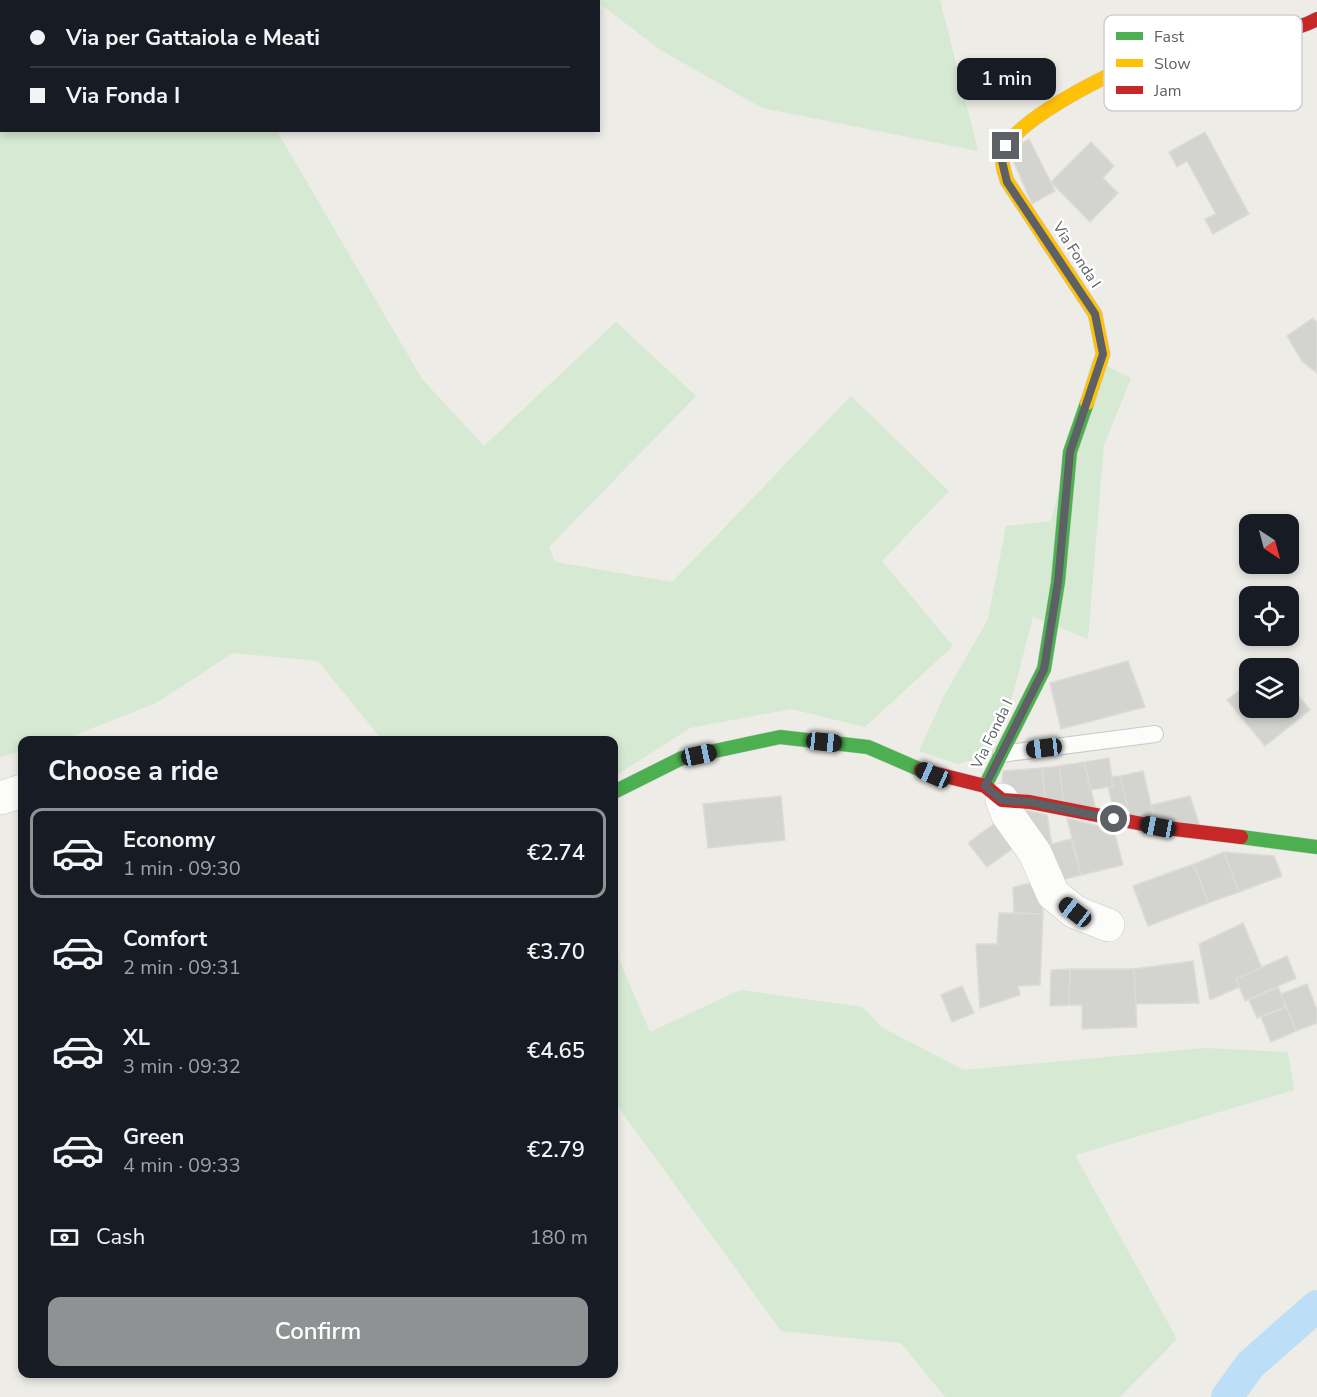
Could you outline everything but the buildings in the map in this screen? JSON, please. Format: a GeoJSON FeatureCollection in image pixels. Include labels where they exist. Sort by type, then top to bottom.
{"type":"FeatureCollection","features":[{"type":"Feature","properties":{"kind":"street","name":"Via Fonda I"},"geometry":{"type":"LineString","coordinates":[[1302,27],[1317,19]]}},
{"type":"Feature","properties":{"kind":"street","name":"Via Fonda I"},"geometry":{"type":"LineString","coordinates":[[994,793],[1000,754],[1044,669],[1058,582],[1070,452],[1103,354],[1095,314],[1007,182],[1001,157],[1016,133],[1060,102],[1104,78]]}},
{"type":"Feature","properties":{"kind":"street"},"geometry":{"type":"LineString","coordinates":[[618,790],[681,758],[780,737],[868,747],[933,775],[1030,802],[1158,827],[1317,847]]}},
{"type":"Feature","properties":{"kind":"street"},"geometry":{"type":"LineString","coordinates":[[0,798],[18,792]]}},
{"type":"Feature","properties":{"kind":"street"},"geometry":{"type":"LineString","coordinates":[[994,793],[1035,853],[1053,894],[1075,912],[1108,926]]}},
{"type":"Feature","properties":{"kind":"lane"},"geometry":{"type":"LineString","coordinates":[[1000,754],[1155,734]]}},
{"type":"Feature","properties":{"kind":"green space"},"geometry":{"type":"Polygon","coordinates":[[[600,0],[940,0],[978,151],[762,108],[659,49],[600,4],[600,0]]]}},
{"type":"Feature","properties":{"kind":"green space"},"geometry":{"type":"Polygon","coordinates":[[[0,132],[278,132],[422,379],[484,446],[616,322],[696,396],[549,547],[555,562],[672,582],[851,396],[949,491],[882,561],[953,646],[865,727],[791,709],[690,728],[618,774],[618,736],[379,736],[318,661],[233,653],[156,703],[73,736],[18,736],[18,752],[0,757],[0,132]]]}},
{"type":"Feature","properties":{"kind":"green space"},"geometry":{"type":"Polygon","coordinates":[[[1092,359],[1131,378],[1104,445],[1088,639],[1033,617],[1012,698],[987,757],[957,764],[919,751],[944,696],[988,619],[1006,526],[1051,521],[1092,359]]]}},
{"type":"Feature","properties":{"kind":"green space"},"geometry":{"type":"Polygon","coordinates":[[[618,957],[650,1032],[740,990],[863,1007],[881,1027],[964,1070],[1205,1048],[1288,1052],[1294,1090],[1075,1155],[1177,1339],[1120,1397],[945,1397],[901,1343],[781,1331],[618,1107],[618,957]]]}},
{"type":"Feature","properties":{"kind":"waterway"},"geometry":{"type":"LineString","coordinates":[[1227,1397],[1250,1365],[1317,1306]]}},
{"type":"Feature","properties":{"kind":"traffic: fast"},"geometry":{"type":"LineString","coordinates":[[985,786],[1044,669],[1058,582],[1070,452],[1087,403]]}},
{"type":"Feature","properties":{"kind":"traffic: fast"},"geometry":{"type":"LineString","coordinates":[[618,790],[682,758],[780,737],[868,747],[921,770]]}},
{"type":"Feature","properties":{"kind":"traffic: fast"},"geometry":{"type":"LineString","coordinates":[[1241,837],[1317,847]]}},
{"type":"Feature","properties":{"kind":"traffic: slow"},"geometry":{"type":"LineString","coordinates":[[1087,403],[1103,354],[1095,314],[1007,181],[1002,158],[1004,150],[1015,135],[1034,119],[1059,102],[1104,78]]}},
{"type":"Feature","properties":{"kind":"traffic: jam"},"geometry":{"type":"LineString","coordinates":[[1302,25],[1317,19]]}},
{"type":"Feature","properties":{"kind":"traffic: jam"},"geometry":{"type":"LineString","coordinates":[[921,770],[985,786],[1002,800],[1030,802],[1158,827],[1241,837]]}},
{"type":"Feature","properties":{"kind":"route"},"geometry":{"type":"LineString","coordinates":[[1006,146],[1001,157],[1007,182],[1095,314],[1103,354],[1070,452],[1058,582],[1044,669],[1010,732],[985,786],[1002,800],[1030,802],[1114,819]]}}]}
